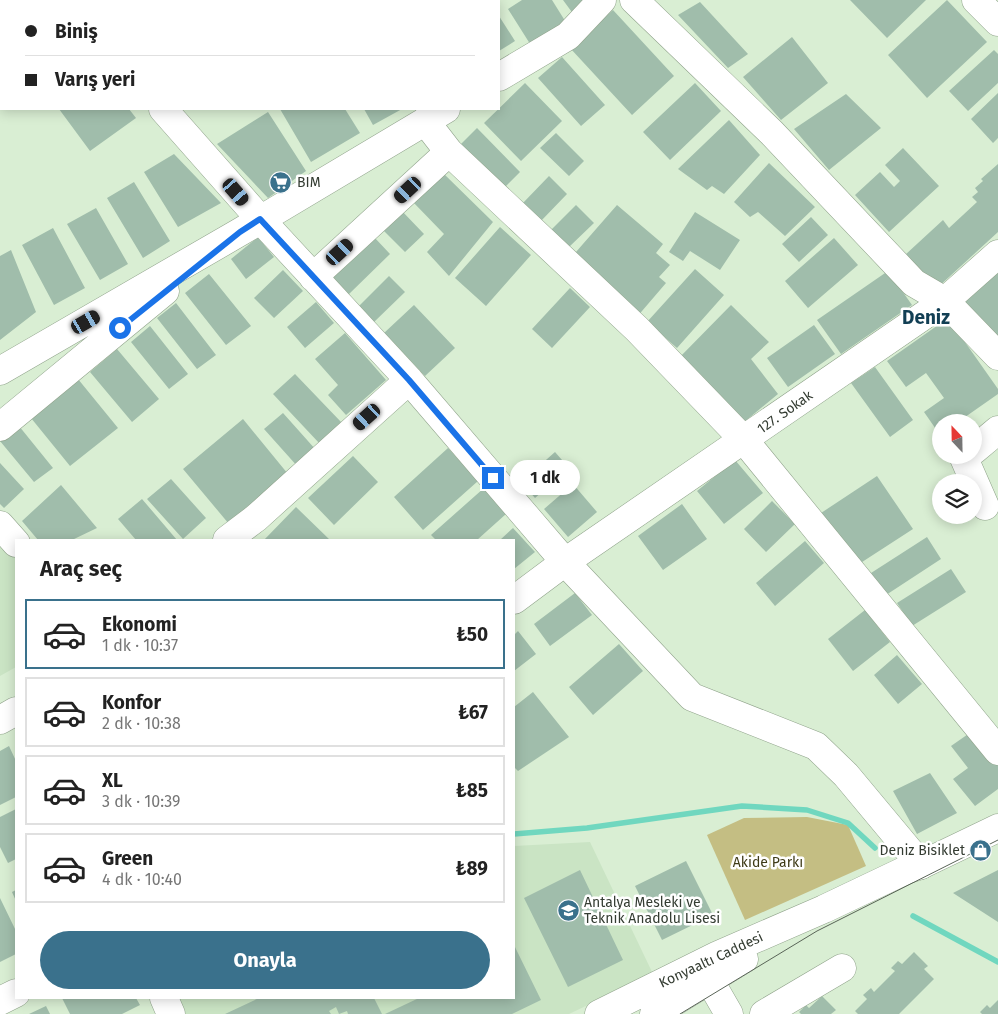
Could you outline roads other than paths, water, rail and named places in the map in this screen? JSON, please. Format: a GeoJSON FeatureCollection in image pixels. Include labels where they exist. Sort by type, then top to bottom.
{"type":"FeatureCollection","features":[{"type":"Feature","properties":{"kind":"street"},"geometry":{"type":"LineString","coordinates":[[500,76],[568,36],[602,0]]}},
{"type":"Feature","properties":{"kind":"street"},"geometry":{"type":"LineString","coordinates":[[634,0],[772,133],[914,283],[945,301],[998,356]]}},
{"type":"Feature","properties":{"kind":"street"},"geometry":{"type":"LineString","coordinates":[[976,0],[998,22]]}},
{"type":"Feature","properties":{"kind":"street"},"geometry":{"type":"LineString","coordinates":[[164,110],[250,226],[313,277],[409,380],[566,562],[692,697],[816,746],[846,775],[914,867]]}},
{"type":"Feature","properties":{"kind":"street"},"geometry":{"type":"LineString","coordinates":[[0,371],[250,226],[435,115],[449,152],[637,329],[744,440],[988,718],[998,751]]}},
{"type":"Feature","properties":{"kind":"street"},"geometry":{"type":"LineString","coordinates":[[313,277],[449,152]]}},
{"type":"Feature","properties":{"kind":"street"},"geometry":{"type":"LineString","coordinates":[[0,427],[148,305],[250,226]]}},
{"type":"Feature","properties":{"kind":"street","name":"127. Sokak"},"geometry":{"type":"LineString","coordinates":[[515,599],[566,562],[945,301],[998,254]]}},
{"type":"Feature","properties":{"kind":"street"},"geometry":{"type":"LineString","coordinates":[[228,539],[256,518],[409,380]]}},
{"type":"Feature","properties":{"kind":"street"},"geometry":{"type":"LineString","coordinates":[[982,443],[998,430]]}},
{"type":"Feature","properties":{"kind":"street"},"geometry":{"type":"LineString","coordinates":[[967,464],[985,506]]}},
{"type":"Feature","properties":{"kind":"street"},"geometry":{"type":"LineString","coordinates":[[0,524],[15,542]]}},
{"type":"Feature","properties":{"kind":"street"},"geometry":{"type":"LineString","coordinates":[[15,694],[11,696],[15,703]]}},
{"type":"Feature","properties":{"kind":"street"},"geometry":{"type":"LineString","coordinates":[[0,720],[15,712]]}},
{"type":"Feature","properties":{"kind":"street","name":"Konyaaltı Caddesi"},"geometry":{"type":"LineString","coordinates":[[599,1014],[718,954],[824,910],[998,828]]}},
{"type":"Feature","properties":{"kind":"street","name":"Konyaaltı Caddesi"},"geometry":{"type":"LineString","coordinates":[[654,1014],[824,910]]}},
{"type":"Feature","properties":{"kind":"street"},"geometry":{"type":"LineString","coordinates":[[764,1014],[842,968]]}},
{"type":"Feature","properties":{"kind":"street"},"geometry":{"type":"LineString","coordinates":[[710,981],[730,1014]]}},
{"type":"Feature","properties":{"kind":"street"},"geometry":{"type":"LineString","coordinates":[[0,1000],[15,993]]}},
{"type":"Feature","properties":{"kind":"street"},"geometry":{"type":"LineString","coordinates":[[164,999],[172,1014]]}},
{"type":"Feature","properties":{"kind":"waterway"},"geometry":{"type":"LineString","coordinates":[[515,834],[587,828],[742,806],[807,810],[848,823],[875,848]]}},
{"type":"Feature","properties":{"kind":"waterway"},"geometry":{"type":"LineString","coordinates":[[913,916],[998,962]]}},
{"type":"Feature","properties":{"kind":"tram line"},"geometry":{"type":"LineString","coordinates":[[680,1014],[817,931],[998,840]]}},
{"type":"Feature","properties":{"kind":"place","name":"BIM"},"geometry":{"type":"Point","coordinates":[281,182]}},
{"type":"Feature","properties":{"kind":"place","name":"Deniz Bisiklet"},"geometry":{"type":"Point","coordinates":[981,850]}},
{"type":"Feature","properties":{"kind":"place","name":"Antalya Mesleki ve Teknik Anadolu Lisesi"},"geometry":{"type":"Point","coordinates":[568,910]}},
{"type":"Feature","properties":{"kind":"district","name":"Deniz"},"geometry":{"type":"Point","coordinates":[926,317]}},
{"type":"Feature","properties":{"kind":"park label","name":"Akide Parkı"},"geometry":{"type":"Point","coordinates":[768,862]}}]}
